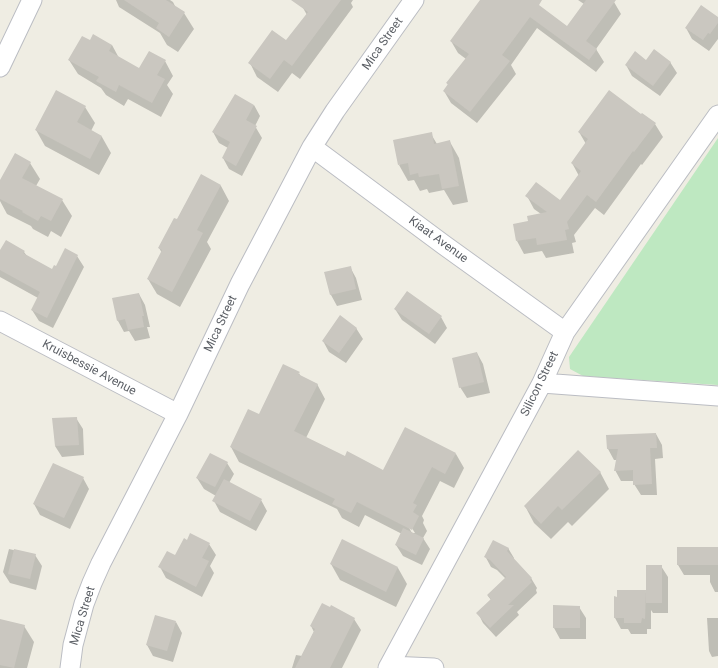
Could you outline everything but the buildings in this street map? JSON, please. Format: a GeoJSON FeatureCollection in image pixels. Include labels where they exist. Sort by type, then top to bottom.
{"type":"FeatureCollection","features":[{"type":"Feature","properties":{"kind":"street"},"geometry":{"type":"LineString","coordinates":[[0,67],[32,0]]}},
{"type":"Feature","properties":{"kind":"street","name":"Mica Street"},"geometry":{"type":"LineString","coordinates":[[70,668],[73,645],[84,604],[92,583],[178,414],[240,284],[312,147],[414,0]]}},
{"type":"Feature","properties":{"kind":"street","name":"Silicon Street"},"geometry":{"type":"LineString","coordinates":[[389,667],[542,383],[565,332],[718,116]]}},
{"type":"Feature","properties":{"kind":"street","name":"Kiaat Avenue"},"geometry":{"type":"LineString","coordinates":[[312,147],[565,332]]}},
{"type":"Feature","properties":{"kind":"street","name":"Kruisbessie Avenue"},"geometry":{"type":"LineString","coordinates":[[0,321],[178,414]]}},
{"type":"Feature","properties":{"kind":"street"},"geometry":{"type":"LineString","coordinates":[[542,383],[718,396]]}},
{"type":"Feature","properties":{"kind":"street"},"geometry":{"type":"LineString","coordinates":[[389,667],[434,668]]}},
{"type":"Feature","properties":{"kind":"green space"},"geometry":{"type":"Polygon","coordinates":[[[718,138],[718,385],[583,376],[570,369],[569,357],[718,138]]]}}]}
